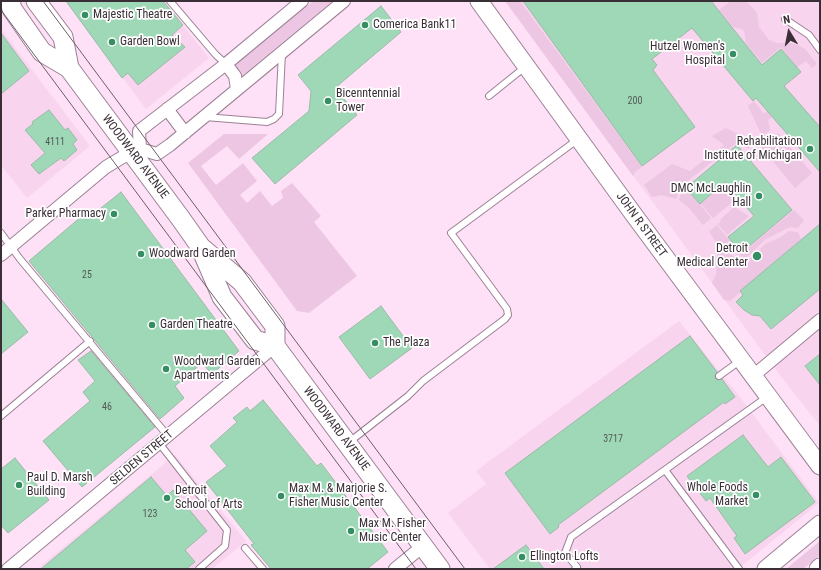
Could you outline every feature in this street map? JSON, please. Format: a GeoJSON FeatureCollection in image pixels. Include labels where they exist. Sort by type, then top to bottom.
{"type":"FeatureCollection","features":[{"type":"Feature","properties":{"kind":"main road","name":"WOODWARD AVENUE"},"geometry":{"type":"LineString","coordinates":[[10,1],[12,9],[42,52],[69,68],[135,150],[200,246],[226,302],[255,340],[275,346]]}},
{"type":"Feature","properties":{"kind":"main road","name":"WOODWARD AVENUE"},"geometry":{"type":"LineString","coordinates":[[36,1],[63,37],[69,68]]}},
{"type":"Feature","properties":{"kind":"main road","name":"WOODWARD AVENUE"},"geometry":{"type":"LineString","coordinates":[[200,246],[242,282],[258,303],[275,326],[275,346],[440,569]]}},
{"type":"Feature","properties":{"kind":"street"},"geometry":{"type":"LineString","coordinates":[[135,150],[139,131],[226,64],[302,1]]}},
{"type":"Feature","properties":{"kind":"street"},"geometry":{"type":"LineString","coordinates":[[1,255],[106,167],[135,150],[157,154],[185,133],[344,1]]}},
{"type":"Feature","properties":{"kind":"street","name":"JOHN R STREET"},"geometry":{"type":"LineString","coordinates":[[480,1],[579,139],[820,466]]}},
{"type":"Feature","properties":{"kind":"street"},"geometry":{"type":"LineString","coordinates":[[226,64],[235,76],[237,89]]}},
{"type":"Feature","properties":{"kind":"street"},"geometry":{"type":"LineString","coordinates":[[167,110],[185,133]]}},
{"type":"Feature","properties":{"kind":"street"},"geometry":{"type":"LineString","coordinates":[[753,376],[820,320]]}},
{"type":"Feature","properties":{"kind":"street","name":"SELDEN STREET"},"geometry":{"type":"LineString","coordinates":[[8,569],[275,346]]}},
{"type":"Feature","properties":{"kind":"street"},"geometry":{"type":"LineString","coordinates":[[766,569],[820,524]]}},
{"type":"Feature","properties":{"kind":"street"},"geometry":{"type":"LineString","coordinates":[[395,569],[423,546]]}},
{"type":"Feature","properties":{"kind":"lane"},"geometry":{"type":"LineString","coordinates":[[170,1],[216,55],[226,64]]}},
{"type":"Feature","properties":{"kind":"lane"},"geometry":{"type":"LineString","coordinates":[[785,19],[809,35],[820,50]]}},
{"type":"Feature","properties":{"kind":"lane"},"geometry":{"type":"LineString","coordinates":[[204,117],[267,122],[274,119],[279,114],[282,52]]}},
{"type":"Feature","properties":{"kind":"lane"},"geometry":{"type":"LineString","coordinates":[[489,96],[526,66]]}},
{"type":"Feature","properties":{"kind":"lane"},"geometry":{"type":"LineString","coordinates":[[347,444],[408,396],[423,381],[505,319],[508,315],[507,309],[451,233],[579,139]]}},
{"type":"Feature","properties":{"kind":"lane"},"geometry":{"type":"LineString","coordinates":[[1,233],[90,341],[227,530],[225,546],[199,569]]}},
{"type":"Feature","properties":{"kind":"lane"},"geometry":{"type":"LineString","coordinates":[[1,416],[90,341]]}},
{"type":"Feature","properties":{"kind":"lane"},"geometry":{"type":"LineString","coordinates":[[719,376],[741,360]]}},
{"type":"Feature","properties":{"kind":"lane"},"geometry":{"type":"LineString","coordinates":[[575,569],[577,567],[565,553],[571,537],[768,396]]}},
{"type":"Feature","properties":{"kind":"lane"},"geometry":{"type":"LineString","coordinates":[[665,470],[739,569]]}},
{"type":"Feature","properties":{"kind":"lane"},"geometry":{"type":"LineString","coordinates":[[246,548],[262,569]]}},
{"type":"Feature","properties":{"kind":"shaded area"},"geometry":{"type":"Polygon","coordinates":[[[65,1],[163,1],[209,58],[146,109],[65,1]]]}},
{"type":"Feature","properties":{"kind":"shaded area"},"geometry":{"type":"Polygon","coordinates":[[[313,1],[333,1],[242,76],[241,71],[234,66],[313,1]]]}},
{"type":"Feature","properties":{"kind":"shaded area","name":"Detroit Medical Center"},"geometry":{"type":"Polygon","coordinates":[[[505,1],[820,1],[820,426],[779,374],[505,1]]]}},
{"type":"Feature","properties":{"kind":"shaded area"},"geometry":{"type":"Polygon","coordinates":[[[505,1],[520,1],[642,167],[634,173],[635,174],[633,176],[505,1]]]}},
{"type":"Feature","properties":{"kind":"shaded area"},"geometry":{"type":"Polygon","coordinates":[[[731,1],[746,1],[757,13],[759,27],[769,40],[777,43],[791,43],[798,45],[805,49],[817,64],[812,68],[806,61],[797,67],[781,47],[762,63],[746,43],[744,31],[733,27],[719,10],[731,1]]]}},
{"type":"Feature","properties":{"kind":"shaded area"},"geometry":{"type":"Polygon","coordinates":[[[1,29],[90,146],[27,198],[1,165],[1,29]]]}},
{"type":"Feature","properties":{"kind":"shaded area"},"geometry":{"type":"Polygon","coordinates":[[[754,101],[764,114],[767,111],[772,117],[768,120],[770,130],[762,136],[748,106],[754,101]]]}},
{"type":"Feature","properties":{"kind":"shaded area"},"geometry":{"type":"Polygon","coordinates":[[[726,128],[738,134],[752,145],[748,149],[739,141],[681,186],[676,199],[661,195],[652,197],[644,185],[672,164],[690,171],[724,145],[712,136],[726,128]]]}},
{"type":"Feature","properties":{"kind":"shaded area"},"geometry":{"type":"Polygon","coordinates":[[[778,133],[812,173],[795,188],[761,147],[778,133]]]}},
{"type":"Feature","properties":{"kind":"shaded area"},"geometry":{"type":"Polygon","coordinates":[[[224,134],[268,134],[239,159],[227,146],[201,166],[216,185],[243,163],[257,181],[240,195],[247,203],[260,191],[272,206],[283,198],[281,191],[292,183],[321,216],[314,222],[357,276],[309,313],[297,311],[188,163],[224,134]]]}},
{"type":"Feature","properties":{"kind":"shaded area"},"geometry":{"type":"Polygon","coordinates":[[[727,182],[730,188],[730,195],[734,201],[713,218],[701,204],[727,182]]]}},
{"type":"Feature","properties":{"kind":"shaded area"},"geometry":{"type":"Polygon","coordinates":[[[685,186],[711,218],[703,225],[689,208],[679,200],[682,189],[685,186]]]}},
{"type":"Feature","properties":{"kind":"shaded area"},"geometry":{"type":"Polygon","coordinates":[[[734,207],[749,216],[727,235],[718,224],[721,221],[720,220],[734,207]]]}},
{"type":"Feature","properties":{"kind":"shaded area"},"geometry":{"type":"Polygon","coordinates":[[[794,210],[804,220],[798,228],[790,227],[766,239],[746,258],[718,246],[709,231],[717,225],[741,254],[794,210]]]}},
{"type":"Feature","properties":{"kind":"shaded area"},"geometry":{"type":"Polygon","coordinates":[[[789,231],[798,232],[801,239],[730,301],[724,300],[712,283],[716,274],[718,250],[746,261],[753,257],[765,244],[779,238],[789,231]]]}},
{"type":"Feature","properties":{"kind":"shaded area"},"geometry":{"type":"Polygon","coordinates":[[[679,321],[743,401],[819,503],[738,569],[490,569],[448,513],[486,484],[476,471],[679,321]]]}},
{"type":"Feature","properties":{"kind":"shaded area","name":"Detroit School of Arts"},"geometry":{"type":"Polygon","coordinates":[[[175,455],[246,541],[212,569],[37,569],[175,455]]]}},
{"type":"Feature","properties":{"kind":"shaded area"},"geometry":{"type":"Polygon","coordinates":[[[820,541],[820,555],[817,558],[803,569],[786,569],[820,541]]]}},
{"type":"Feature","properties":{"kind":"building"},"geometry":{"type":"Polygon","coordinates":[[[66,1],[163,1],[183,25],[172,35],[185,47],[138,85],[128,73],[122,78],[66,1]]]}},
{"type":"Feature","properties":{"kind":"building"},"geometry":{"type":"Polygon","coordinates":[[[523,1],[711,1],[762,65],[781,49],[801,72],[784,86],[820,127],[820,172],[756,98],[753,101],[692,28],[652,59],[657,65],[653,70],[695,127],[642,166],[523,1]]]}},
{"type":"Feature","properties":{"kind":"building","name":"Bicenntennial Tower"},"geometry":{"type":"Polygon","coordinates":[[[381,6],[401,32],[335,88],[357,115],[275,184],[252,158],[309,111],[311,91],[298,75],[381,6]]]}},
{"type":"Feature","properties":{"kind":"building"},"geometry":{"type":"Polygon","coordinates":[[[1,33],[29,71],[1,94],[1,33]]]}},
{"type":"Feature","properties":{"kind":"building"},"geometry":{"type":"Polygon","coordinates":[[[49,110],[65,130],[68,128],[77,140],[73,144],[77,150],[64,161],[61,158],[39,174],[31,165],[45,153],[25,130],[33,124],[32,122],[49,110]]]}},
{"type":"Feature","properties":{"kind":"building","name":"DMC McLaughlin Hall"},"geometry":{"type":"Polygon","coordinates":[[[737,145],[792,210],[741,253],[728,237],[754,216],[725,182],[700,204],[686,188],[737,145]]]}},
{"type":"Feature","properties":{"kind":"building"},"geometry":{"type":"Polygon","coordinates":[[[121,192],[239,351],[212,374],[202,363],[175,386],[184,398],[160,419],[29,261],[82,216],[86,220],[121,192]]]}},
{"type":"Feature","properties":{"kind":"building"},"geometry":{"type":"Polygon","coordinates":[[[820,224],[820,289],[771,329],[760,316],[752,315],[736,302],[743,295],[740,291],[820,224]]]}},
{"type":"Feature","properties":{"kind":"building"},"geometry":{"type":"Polygon","coordinates":[[[1,299],[28,332],[1,354],[1,299]]]}},
{"type":"Feature","properties":{"kind":"building","name":"The Plaza"},"geometry":{"type":"Polygon","coordinates":[[[381,306],[412,348],[370,379],[339,337],[381,306]]]}},
{"type":"Feature","properties":{"kind":"building"},"geometry":{"type":"Polygon","coordinates":[[[690,336],[717,372],[715,376],[716,379],[722,379],[735,397],[725,404],[724,402],[558,525],[559,527],[550,534],[505,473],[690,336]]]}},
{"type":"Feature","properties":{"kind":"building"},"geometry":{"type":"Polygon","coordinates":[[[91,351],[155,427],[82,487],[43,441],[90,401],[83,392],[95,381],[78,360],[91,351]]]}},
{"type":"Feature","properties":{"kind":"building"},"geometry":{"type":"Polygon","coordinates":[[[820,354],[820,385],[805,366],[820,354]]]}},
{"type":"Feature","properties":{"kind":"building","name":"Max M. & Marjorie S. Fisher Music Center"},"geometry":{"type":"Polygon","coordinates":[[[263,400],[317,466],[321,463],[388,552],[367,569],[271,569],[251,545],[254,544],[206,482],[227,466],[210,446],[237,422],[233,418],[247,407],[250,411],[263,400]]]}},
{"type":"Feature","properties":{"kind":"building","name":"Whole Foods Market"},"geometry":{"type":"Polygon","coordinates":[[[743,435],[768,467],[781,457],[815,502],[745,554],[734,538],[737,536],[710,498],[706,501],[687,476],[743,435]]]}},
{"type":"Feature","properties":{"kind":"building","name":"Paul D. Marsh Building"},"geometry":{"type":"Polygon","coordinates":[[[15,458],[49,500],[8,533],[1,525],[1,469],[15,458]]]}},
{"type":"Feature","properties":{"kind":"building","name":"Detroit School of Arts"},"geometry":{"type":"Polygon","coordinates":[[[151,477],[167,496],[173,490],[207,531],[185,550],[195,562],[186,569],[41,569],[151,477]]]}},
{"type":"Feature","properties":{"kind":"building","name":"Ellington Lofts"},"geometry":{"type":"Polygon","coordinates":[[[526,545],[544,569],[493,569],[526,545]]]}},
{"type":"Feature","properties":{"kind":"tram line"},"geometry":{"type":"LineString","coordinates":[[43,1],[465,569]]}},
{"type":"Feature","properties":{"kind":"tram line"},"geometry":{"type":"LineString","coordinates":[[1,10],[416,569]]}},
{"type":"Feature","properties":{"kind":"place","name":"Majestic Theatre"},"geometry":{"type":"Point","coordinates":[85,15]}},
{"type":"Feature","properties":{"kind":"place","name":"Comerica Bank11"},"geometry":{"type":"Point","coordinates":[365,25]}},
{"type":"Feature","properties":{"kind":"place","name":"Garden Bowl"},"geometry":{"type":"Point","coordinates":[112,42]}},
{"type":"Feature","properties":{"kind":"place","name":"Hutzel Women's Hospital"},"geometry":{"type":"Point","coordinates":[733,54]}},
{"type":"Feature","properties":{"kind":"place","name":"Bicenntennial Tower"},"geometry":{"type":"Point","coordinates":[328,101]}},
{"type":"Feature","properties":{"kind":"place","name":"Rehabilitation Institute of Michigan"},"geometry":{"type":"Point","coordinates":[810,149]}},
{"type":"Feature","properties":{"kind":"place","name":"DMC McLaughlin Hall"},"geometry":{"type":"Point","coordinates":[759,196]}},
{"type":"Feature","properties":{"kind":"place","name":"Parker Pharmacy"},"geometry":{"type":"Point","coordinates":[114,214]}},
{"type":"Feature","properties":{"kind":"place","name":"Woodward Garden"},"geometry":{"type":"Point","coordinates":[141,254]}},
{"type":"Feature","properties":{"kind":"place","name":"Detroit Medical Center"},"geometry":{"type":"Point","coordinates":[757,256]}},
{"type":"Feature","properties":{"kind":"place","name":"Garden Theatre"},"geometry":{"type":"Point","coordinates":[152,325]}},
{"type":"Feature","properties":{"kind":"place","name":"The Plaza"},"geometry":{"type":"Point","coordinates":[375,343]}},
{"type":"Feature","properties":{"kind":"place","name":"Woodward Garden Apartments"},"geometry":{"type":"Point","coordinates":[166,369]}},
{"type":"Feature","properties":{"kind":"place","name":"Paul D. Marsh Building"},"geometry":{"type":"Point","coordinates":[19,485]}},
{"type":"Feature","properties":{"kind":"place","name":"Whole Foods Market"},"geometry":{"type":"Point","coordinates":[756,495]}},
{"type":"Feature","properties":{"kind":"place","name":"Max M. & Marjorie S. Fisher Music Center"},"geometry":{"type":"Point","coordinates":[281,496]}},
{"type":"Feature","properties":{"kind":"place","name":"Detroit School of Arts"},"geometry":{"type":"Point","coordinates":[167,498]}},
{"type":"Feature","properties":{"kind":"place","name":"Max M. Fisher Music Center"},"geometry":{"type":"Point","coordinates":[351,531]}},
{"type":"Feature","properties":{"kind":"place","name":"Ellington Lofts"},"geometry":{"type":"Point","coordinates":[522,557]}}]}
